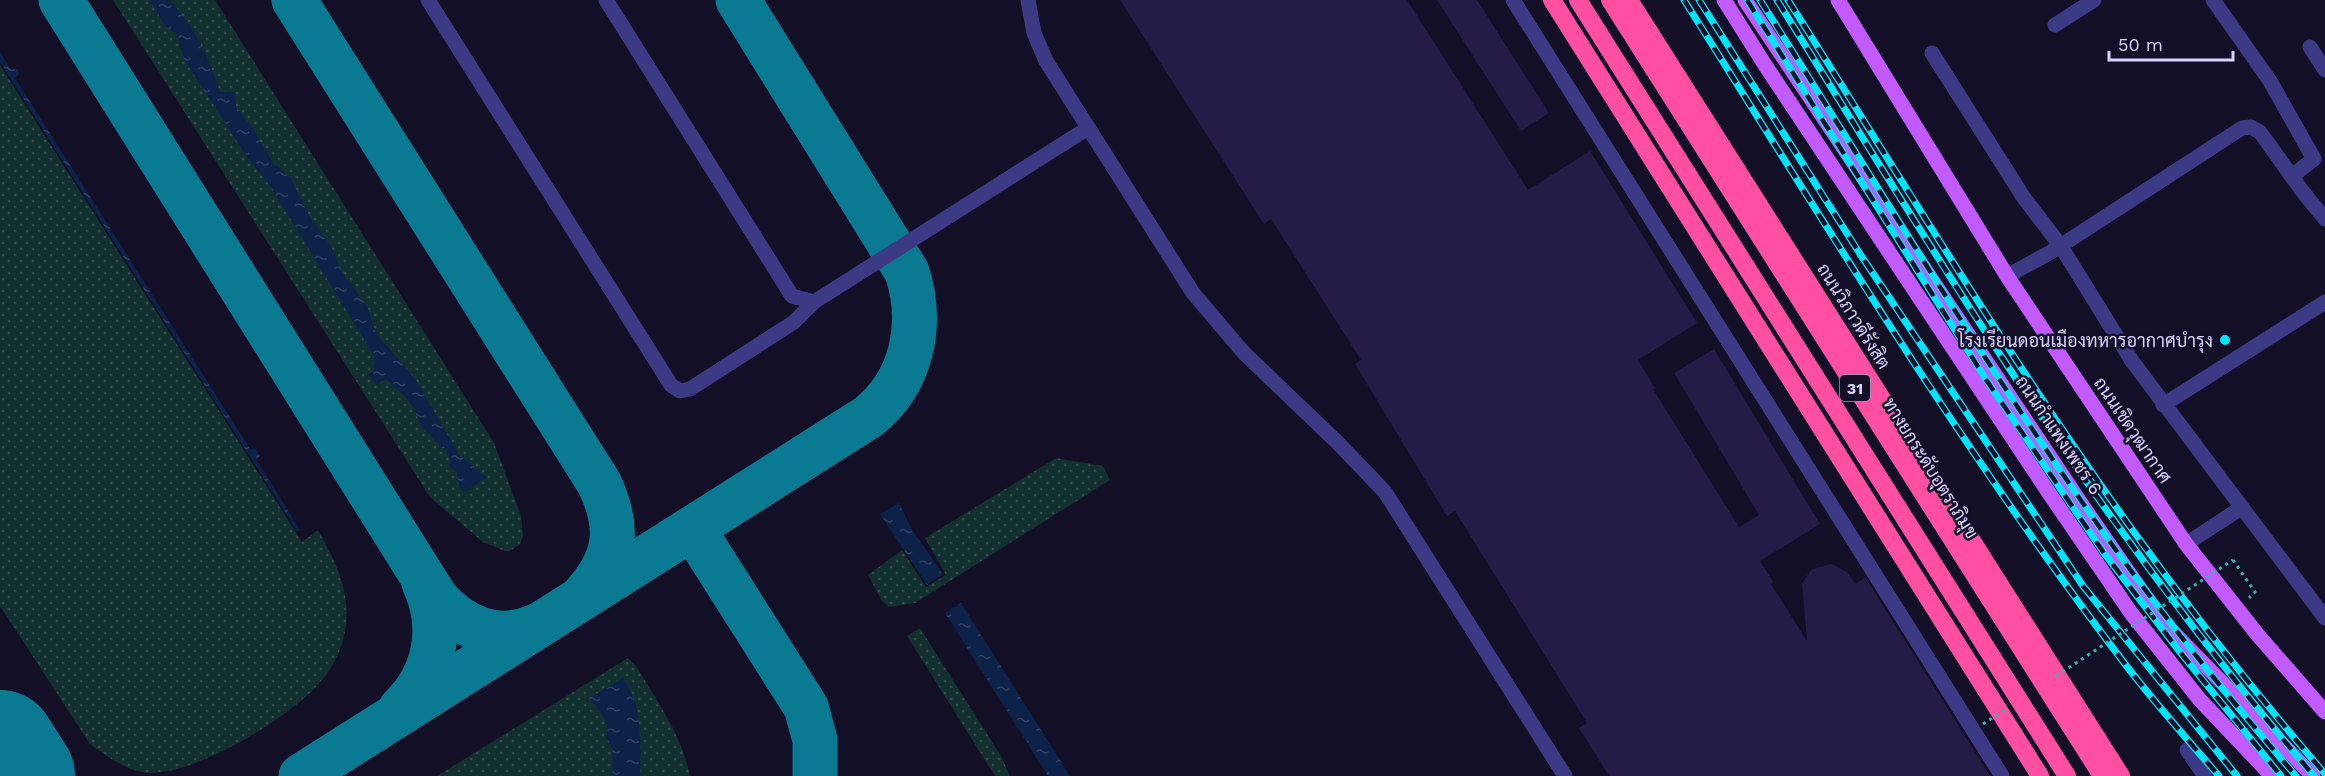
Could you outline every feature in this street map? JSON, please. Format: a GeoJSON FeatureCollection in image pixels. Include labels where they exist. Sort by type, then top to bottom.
{"type":"FeatureCollection","features":[{"type":"Feature","properties":{"kind":"highway"},"geometry":{"type":"LineString","coordinates":[[1552,0],[2040,776]]}},
{"type":"Feature","properties":{"kind":"highway","name":"31"},"geometry":{"type":"LineString","coordinates":[[1578,0],[2067,776]]}},
{"type":"Feature","properties":{"kind":"highway","name":"ทางยกระดับอุตราภิมุข"},"geometry":{"type":"LineString","coordinates":[[1610,0],[2102,776]]}},
{"type":"Feature","properties":{"kind":"highway","name":"ถนนวิภาวดีรังสิต"},"geometry":{"type":"LineString","coordinates":[[1629,0],[2121,776]]}},
{"type":"Feature","properties":{"kind":"main road"},"geometry":{"type":"LineString","coordinates":[[1724,0],[2131,613],[2200,700],[2272,776]]}},
{"type":"Feature","properties":{"kind":"main road","name":"ถนนกำแพงเพชร 6"},"geometry":{"type":"LineString","coordinates":[[1746,0],[2082,505],[2163,622],[2313,776]]}},
{"type":"Feature","properties":{"kind":"main road","name":"ถนนเชิดวุฒากาศ"},"geometry":{"type":"LineString","coordinates":[[1838,0],[2013,273],[2192,541],[2257,634],[2325,712]]}},
{"type":"Feature","properties":{"kind":"lane"},"geometry":{"type":"LineString","coordinates":[[428,0],[676,389],[684,391],[794,322],[814,302],[1088,128]]}},
{"type":"Feature","properties":{"kind":"lane"},"geometry":{"type":"LineString","coordinates":[[606,0],[792,296],[814,302]]}},
{"type":"Feature","properties":{"kind":"lane"},"geometry":{"type":"LineString","coordinates":[[1029,0],[1039,47],[1192,294],[1244,352],[1385,492],[1565,776]]}},
{"type":"Feature","properties":{"kind":"lane"},"geometry":{"type":"LineString","coordinates":[[1513,0],[2002,776]]}},
{"type":"Feature","properties":{"kind":"lane"},"geometry":{"type":"LineString","coordinates":[[2055,25],[2094,0]]}},
{"type":"Feature","properties":{"kind":"lane"},"geometry":{"type":"LineString","coordinates":[[2213,0],[2320,155],[2292,176]]}},
{"type":"Feature","properties":{"kind":"lane"},"geometry":{"type":"LineString","coordinates":[[2310,47],[2325,70]]}},
{"type":"Feature","properties":{"kind":"lane"},"geometry":{"type":"LineString","coordinates":[[1932,53],[2055,249],[2237,512],[2325,618]]}},
{"type":"Feature","properties":{"kind":"lane"},"geometry":{"type":"LineString","coordinates":[[2013,273],[2055,249],[2242,128],[2251,127],[2260,132],[2325,219]]}},
{"type":"Feature","properties":{"kind":"lane"},"geometry":{"type":"LineString","coordinates":[[2163,405],[2325,302]]}},
{"type":"Feature","properties":{"kind":"lane"},"geometry":{"type":"LineString","coordinates":[[2192,541],[2237,512]]}},
{"type":"Feature","properties":{"kind":"lane"},"geometry":{"type":"LineString","coordinates":[[2187,750],[2205,776]]}},
{"type":"Feature","properties":{"kind":"path"},"geometry":{"type":"LineString","coordinates":[[2049,681],[2233,560],[2255,592]]}},
{"type":"Feature","properties":{"kind":"path"},"geometry":{"type":"LineString","coordinates":[[1983,724],[2012,705]]}},
{"type":"Feature","properties":{"kind":"green space"},"geometry":{"type":"Polygon","coordinates":[[[113,0],[215,0],[494,443],[521,516],[523,536],[520,544],[510,551],[505,551],[483,542],[430,497],[113,0]]]}},
{"type":"Feature","properties":{"kind":"green space"},"geometry":{"type":"Polygon","coordinates":[[[0,65],[302,542],[318,530],[340,575],[346,599],[347,611],[342,645],[330,669],[312,691],[270,724],[244,740],[218,754],[167,771],[146,773],[131,769],[109,758],[90,744],[0,606],[0,65]]]}},
{"type":"Feature","properties":{"kind":"green space"},"geometry":{"type":"Polygon","coordinates":[[[1056,458],[1103,466],[1110,480],[915,603],[889,607],[882,601],[868,575],[902,550],[926,587],[946,575],[925,538],[1056,458]]]}},
{"type":"Feature","properties":{"kind":"green space"},"geometry":{"type":"Polygon","coordinates":[[[920,628],[1001,756],[1010,776],[995,776],[907,636],[920,628]]]}},
{"type":"Feature","properties":{"kind":"green space"},"geometry":{"type":"Polygon","coordinates":[[[628,658],[636,666],[675,732],[690,776],[437,776],[628,658]]]}},
{"type":"Feature","properties":{"kind":"water"},"geometry":{"type":"Polygon","coordinates":[[[150,0],[170,0],[187,21],[211,66],[220,92],[235,92],[236,107],[254,130],[273,163],[290,177],[311,219],[331,246],[342,272],[368,308],[375,332],[416,380],[459,455],[487,477],[465,492],[459,488],[457,472],[450,468],[449,455],[421,426],[414,408],[403,394],[386,379],[376,385],[368,374],[374,371],[374,356],[271,187],[243,151],[184,59],[177,35],[165,26],[150,0]]]}},
{"type":"Feature","properties":{"kind":"water"},"geometry":{"type":"Polygon","coordinates":[[[0,52],[10,68],[18,69],[19,74],[15,78],[250,449],[255,448],[260,456],[256,459],[300,530],[297,531],[0,62],[0,52]]]}},
{"type":"Feature","properties":{"kind":"water"},"geometry":{"type":"Polygon","coordinates":[[[899,503],[912,530],[943,574],[927,585],[880,514],[899,503]]]}},
{"type":"Feature","properties":{"kind":"water"},"geometry":{"type":"Polygon","coordinates":[[[961,603],[1070,776],[1048,776],[945,613],[961,603]]]}},
{"type":"Feature","properties":{"kind":"water"},"geometry":{"type":"Polygon","coordinates":[[[623,678],[630,689],[638,713],[640,776],[613,776],[613,751],[606,738],[606,721],[589,698],[623,678]]]}},
{"type":"Feature","properties":{"kind":"building"},"geometry":{"type":"Polygon","coordinates":[[[1120,0],[1407,0],[1528,190],[1590,151],[1697,323],[1638,360],[1655,388],[1653,389],[1739,527],[1759,515],[1674,373],[1714,349],[1820,524],[1760,561],[1774,583],[1771,584],[1807,641],[1802,583],[1812,569],[1832,564],[1847,572],[1855,584],[1865,577],[1990,776],[1609,776],[1579,728],[1587,723],[1455,511],[1447,516],[1355,364],[1361,360],[1271,219],[1264,224],[1120,0]]]}},
{"type":"Feature","properties":{"kind":"building"},"geometry":{"type":"Polygon","coordinates":[[[1437,0],[1477,0],[1549,113],[1521,131],[1437,0]]]}},
{"type":"Feature","properties":{"kind":"taxiway"},"geometry":{"type":"LineString","coordinates":[[61,0],[436,598],[457,617],[482,630],[508,633],[536,626]]}},
{"type":"Feature","properties":{"kind":"taxiway"},"geometry":{"type":"LineString","coordinates":[[294,0],[599,483],[610,514],[612,542],[603,568],[584,595]]}},
{"type":"Feature","properties":{"kind":"taxiway"},"geometry":{"type":"LineString","coordinates":[[301,776],[868,417],[895,387],[904,370],[914,332],[912,292],[907,272],[738,0]]}},
{"type":"Feature","properties":{"kind":"taxiway"},"geometry":{"type":"LineString","coordinates":[[693,529],[806,707],[815,740],[815,776]]}},
{"type":"Feature","properties":{"kind":"taxiway"},"geometry":{"type":"LineString","coordinates":[[401,708],[422,681],[433,649],[434,616],[424,583]]}},
{"type":"Feature","properties":{"kind":"runway"},"geometry":{"type":"LineString","coordinates":[[0,746],[19,776]]}},
{"type":"Feature","properties":{"kind":"railway"},"geometry":{"type":"LineString","coordinates":[[1684,0],[1897,337],[2008,502],[2065,584],[2125,664],[2219,776]]}},
{"type":"Feature","properties":{"kind":"railway"},"geometry":{"type":"LineString","coordinates":[[1699,0],[1860,254],[2083,586],[2237,776]]}},
{"type":"Feature","properties":{"kind":"railway"},"geometry":{"type":"LineString","coordinates":[[1747,0],[1987,381],[2104,553],[2180,652],[2281,776]]}},
{"type":"Feature","properties":{"kind":"railway"},"geometry":{"type":"LineString","coordinates":[[1760,0],[1933,276],[2066,480],[2179,634],[2296,776]]}},
{"type":"Feature","properties":{"kind":"railway"},"geometry":{"type":"LineString","coordinates":[[1777,0],[1948,274],[2079,471],[2193,627],[2314,776]]}},
{"type":"Feature","properties":{"kind":"railway"},"geometry":{"type":"LineString","coordinates":[[1788,0],[1956,267],[2086,464],[2201,622],[2325,774]]}},
{"type":"Feature","properties":{"kind":"place","name":"โรงเรียนดอนเมืองทหารอากาศบำรุง"},"geometry":{"type":"Point","coordinates":[2225,340]}}]}
